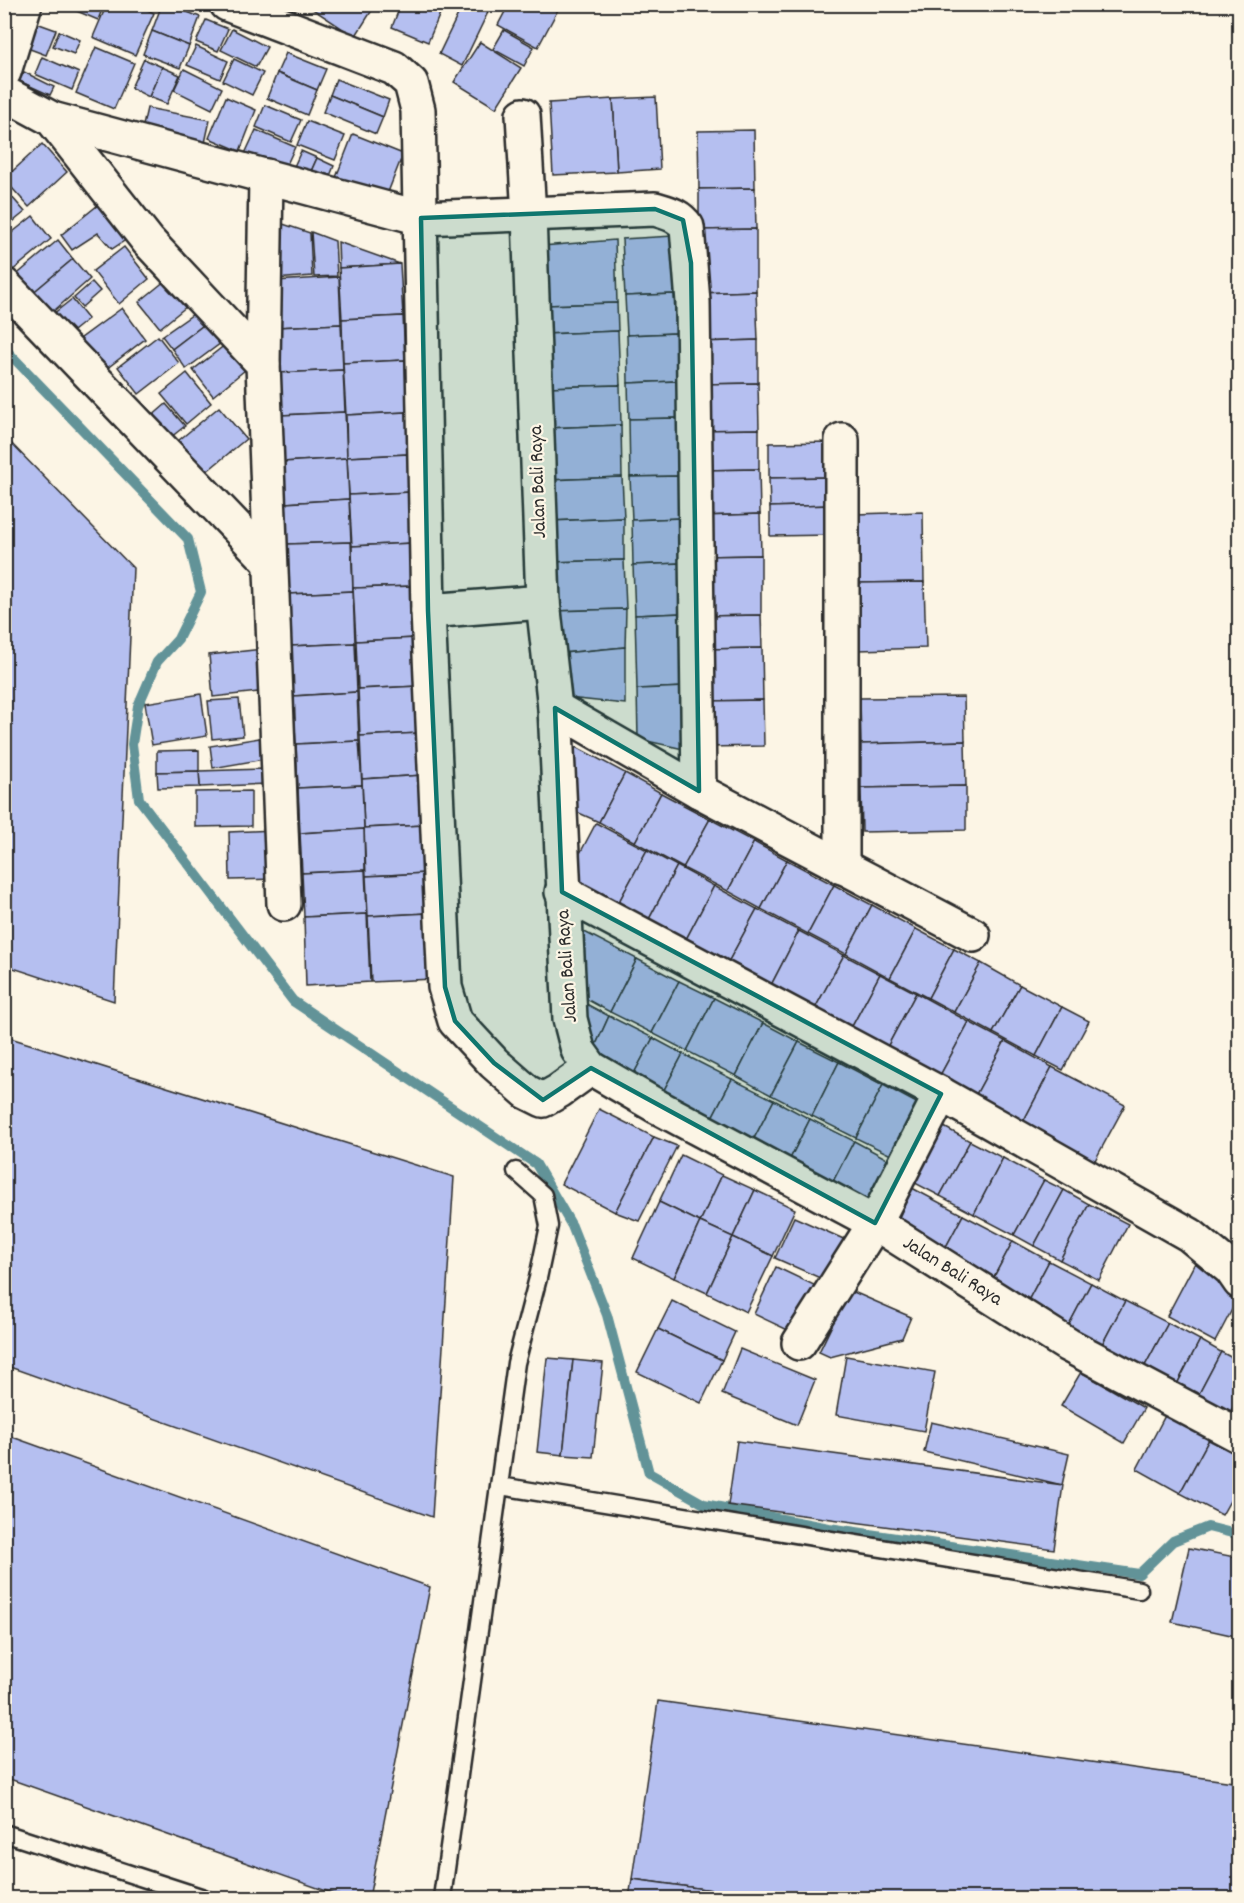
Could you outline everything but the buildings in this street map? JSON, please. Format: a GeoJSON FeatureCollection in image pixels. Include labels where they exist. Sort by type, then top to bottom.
{"type":"FeatureCollection","features":[{"type":"Feature","properties":{"kind":"street"},"geometry":{"type":"LineString","coordinates":[[4,72],[25,4]]}},
{"type":"Feature","properties":{"kind":"street"},"geometry":{"type":"LineString","coordinates":[[227,4],[394,68],[411,83],[418,110],[428,611],[446,987],[455,1021],[494,1063],[527,1092],[543,1100],[591,1068]]}},
{"type":"Feature","properties":{"kind":"street"},"geometry":{"type":"LineString","coordinates":[[4,93],[52,119],[421,218],[655,209],[683,220],[687,227],[693,302],[699,791]]}},
{"type":"Feature","properties":{"kind":"street","name":"Jalan Bali Raya"},"geometry":{"type":"LineString","coordinates":[[523,115],[529,215],[543,602],[555,708],[562,892],[570,1019],[578,1050],[591,1068],[658,1107],[875,1223],[1068,1345],[1239,1436]]}},
{"type":"Feature","properties":{"kind":"street"},"geometry":{"type":"LineString","coordinates":[[52,119],[148,241],[264,364]]}},
{"type":"Feature","properties":{"kind":"street"},"geometry":{"type":"LineString","coordinates":[[266,176],[264,364],[284,904]]}},
{"type":"Feature","properties":{"kind":"street"},"geometry":{"type":"LineString","coordinates":[[4,285],[270,562]]}},
{"type":"Feature","properties":{"kind":"street"},"geometry":{"type":"LineString","coordinates":[[842,440],[842,867]]}},
{"type":"Feature","properties":{"kind":"street"},"geometry":{"type":"LineString","coordinates":[[428,611],[543,602]]}},
{"type":"Feature","properties":{"kind":"street"},"geometry":{"type":"LineString","coordinates":[[555,708],[699,791],[973,935]]}},
{"type":"Feature","properties":{"kind":"street"},"geometry":{"type":"LineString","coordinates":[[562,892],[942,1094],[1190,1235],[1231,1269],[1239,1282]]}},
{"type":"Feature","properties":{"kind":"street"},"geometry":{"type":"LineString","coordinates":[[799,1343],[875,1223],[942,1094]]}},
{"type":"Feature","properties":{"kind":"lane"},"geometry":{"type":"LineString","coordinates":[[442,1899],[516,1363],[549,1226],[543,1195],[516,1171]]}},
{"type":"Feature","properties":{"kind":"lane"},"geometry":{"type":"LineString","coordinates":[[500,1486],[1139,1590]]}},
{"type":"Feature","properties":{"kind":"lane"},"geometry":{"type":"LineString","coordinates":[[4,1833],[204,1899]]}},
{"type":"Feature","properties":{"kind":"highlighted area"},"geometry":{"type":"Polygon","coordinates":[[[655,209],[683,220],[691,263],[699,791],[555,708],[562,892],[941,1094],[875,1223],[591,1068],[543,1100],[494,1063],[455,1021],[445,987],[428,611],[421,218],[655,209]]]}},
{"type":"Feature","properties":{"kind":"waterway"},"geometry":{"type":"LineString","coordinates":[[4,348],[188,539],[201,592],[178,639],[157,662],[138,706],[132,744],[139,799],[293,1001],[536,1164],[572,1226],[607,1315],[649,1473],[704,1504],[829,1528],[1139,1574],[1173,1541],[1208,1527],[1240,1535]]}}]}
